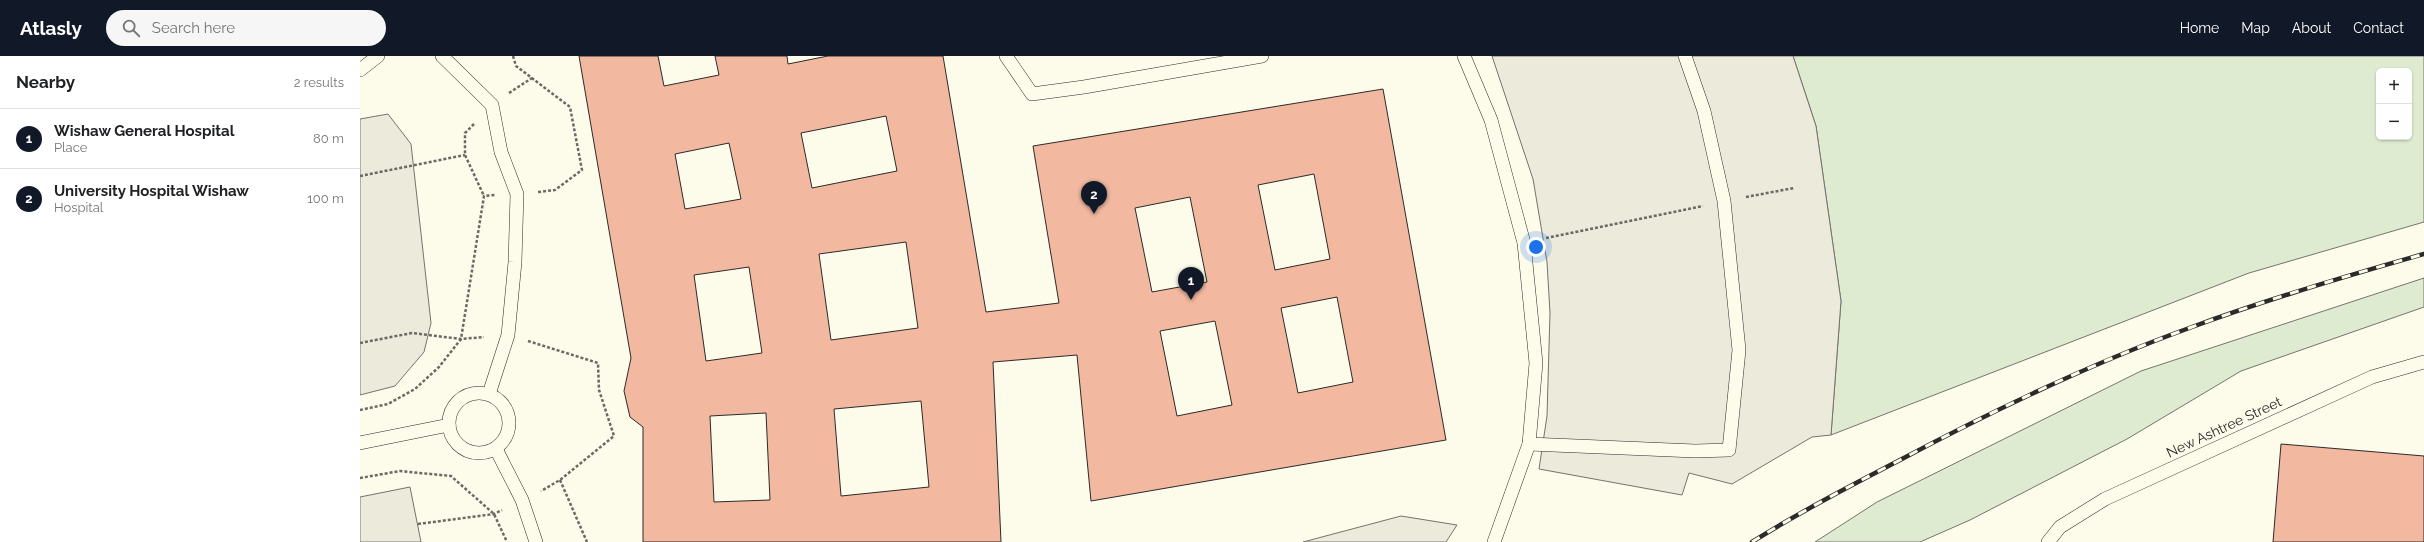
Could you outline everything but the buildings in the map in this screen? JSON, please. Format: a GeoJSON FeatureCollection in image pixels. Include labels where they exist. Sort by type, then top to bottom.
{"type":"FeatureCollection","features":[{"type":"Feature","properties":{"kind":"lane"},"geometry":{"type":"LineString","coordinates":[[360,70],[378,56]]}},
{"type":"Feature","properties":{"kind":"lane"},"geometry":{"type":"LineString","coordinates":[[442,56],[492,105],[501,152],[517,194],[515,262],[508,335],[489,394]]}},
{"type":"Feature","properties":{"kind":"lane"},"geometry":{"type":"LineString","coordinates":[[1006,56],[1032,94],[1084,87],[1262,56]]}},
{"type":"Feature","properties":{"kind":"lane"},"geometry":{"type":"LineString","coordinates":[[1464,56],[1491,120],[1524,243],[1536,363],[1529,444],[1494,542]]}},
{"type":"Feature","properties":{"kind":"lane"},"geometry":{"type":"LineString","coordinates":[[1529,444],[1695,451],[1728,450],[1740,350],[1724,202],[1704,111],[1685,56]]}},
{"type":"Feature","properties":{"kind":"lane","name":"New Ashtree Street"},"geometry":{"type":"LineString","coordinates":[[2048,542],[2060,527],[2105,499],[2372,377],[2424,362]]}},
{"type":"Feature","properties":{"kind":"lane"},"geometry":{"type":"LineString","coordinates":[[478,393],[489,394],[499,400],[509,416],[507,436],[496,449],[483,454],[464,449],[456,442],[449,425],[450,416],[459,401],[468,395],[478,393]]}},
{"type":"Feature","properties":{"kind":"lane"},"geometry":{"type":"LineString","coordinates":[[360,443],[449,425]]}},
{"type":"Feature","properties":{"kind":"lane"},"geometry":{"type":"LineString","coordinates":[[496,449],[522,500],[536,542]]}},
{"type":"Feature","properties":{"kind":"path"},"geometry":{"type":"LineString","coordinates":[[360,176],[465,155]]}},
{"type":"Feature","properties":{"kind":"path"},"geometry":{"type":"LineString","coordinates":[[1524,243],[1794,188]]}},
{"type":"Feature","properties":{"kind":"path"},"geometry":{"type":"LineString","coordinates":[[360,343],[412,333],[461,339],[508,335],[598,363],[599,390],[614,436],[560,480],[494,514],[418,524]]}},
{"type":"Feature","properties":{"kind":"path"},"geometry":{"type":"LineString","coordinates":[[360,410],[388,404],[415,389],[439,367],[461,339]]}},
{"type":"Feature","properties":{"kind":"path"},"geometry":{"type":"LineString","coordinates":[[360,478],[400,471],[451,476],[494,514],[507,542]]}},
{"type":"Feature","properties":{"kind":"path"},"geometry":{"type":"LineString","coordinates":[[560,480],[587,542]]}},
{"type":"Feature","properties":{"kind":"green space"},"geometry":{"type":"Polygon","coordinates":[[[1793,56],[2424,56],[2424,222],[2249,273],[1831,435],[1841,301],[1816,126],[1793,56]]]}},
{"type":"Feature","properties":{"kind":"green space"},"geometry":{"type":"Polygon","coordinates":[[[2424,278],[2424,307],[2241,371],[2127,439],[1970,520],[1920,542],[1815,542],[1877,502],[2141,371],[2424,278]]]}},
{"type":"Feature","properties":{"kind":"shaded area"},"geometry":{"type":"Polygon","coordinates":[[[1492,56],[1793,56],[1816,126],[1841,301],[1831,435],[1812,437],[1732,484],[1689,473],[1682,495],[1539,469],[1547,416],[1550,313],[1547,262],[1533,179],[1492,56]]]}},
{"type":"Feature","properties":{"kind":"shaded area"},"geometry":{"type":"Polygon","coordinates":[[[388,114],[411,144],[431,323],[424,352],[395,386],[360,395],[360,119],[388,114]]]}},
{"type":"Feature","properties":{"kind":"shaded area"},"geometry":{"type":"Polygon","coordinates":[[[410,487],[421,542],[360,542],[360,497],[410,487]]]}},
{"type":"Feature","properties":{"kind":"shaded area"},"geometry":{"type":"Polygon","coordinates":[[[1401,516],[1457,525],[1446,542],[1303,542],[1401,516]]]}},
{"type":"Feature","properties":{"kind":"railway"},"geometry":{"type":"LineString","coordinates":[[1752,542],[1788,520],[1935,441],[2007,405],[2117,356],[2249,307],[2307,288],[2424,254]]}},
{"type":"Feature","properties":{"kind":"place","name":"University Hospital Wishaw"},"geometry":{"type":"Point","coordinates":[1094,214]}},
{"type":"Feature","properties":{"kind":"place","name":"Wishaw General Hospital"},"geometry":{"type":"Point","coordinates":[1191,300]}}]}
